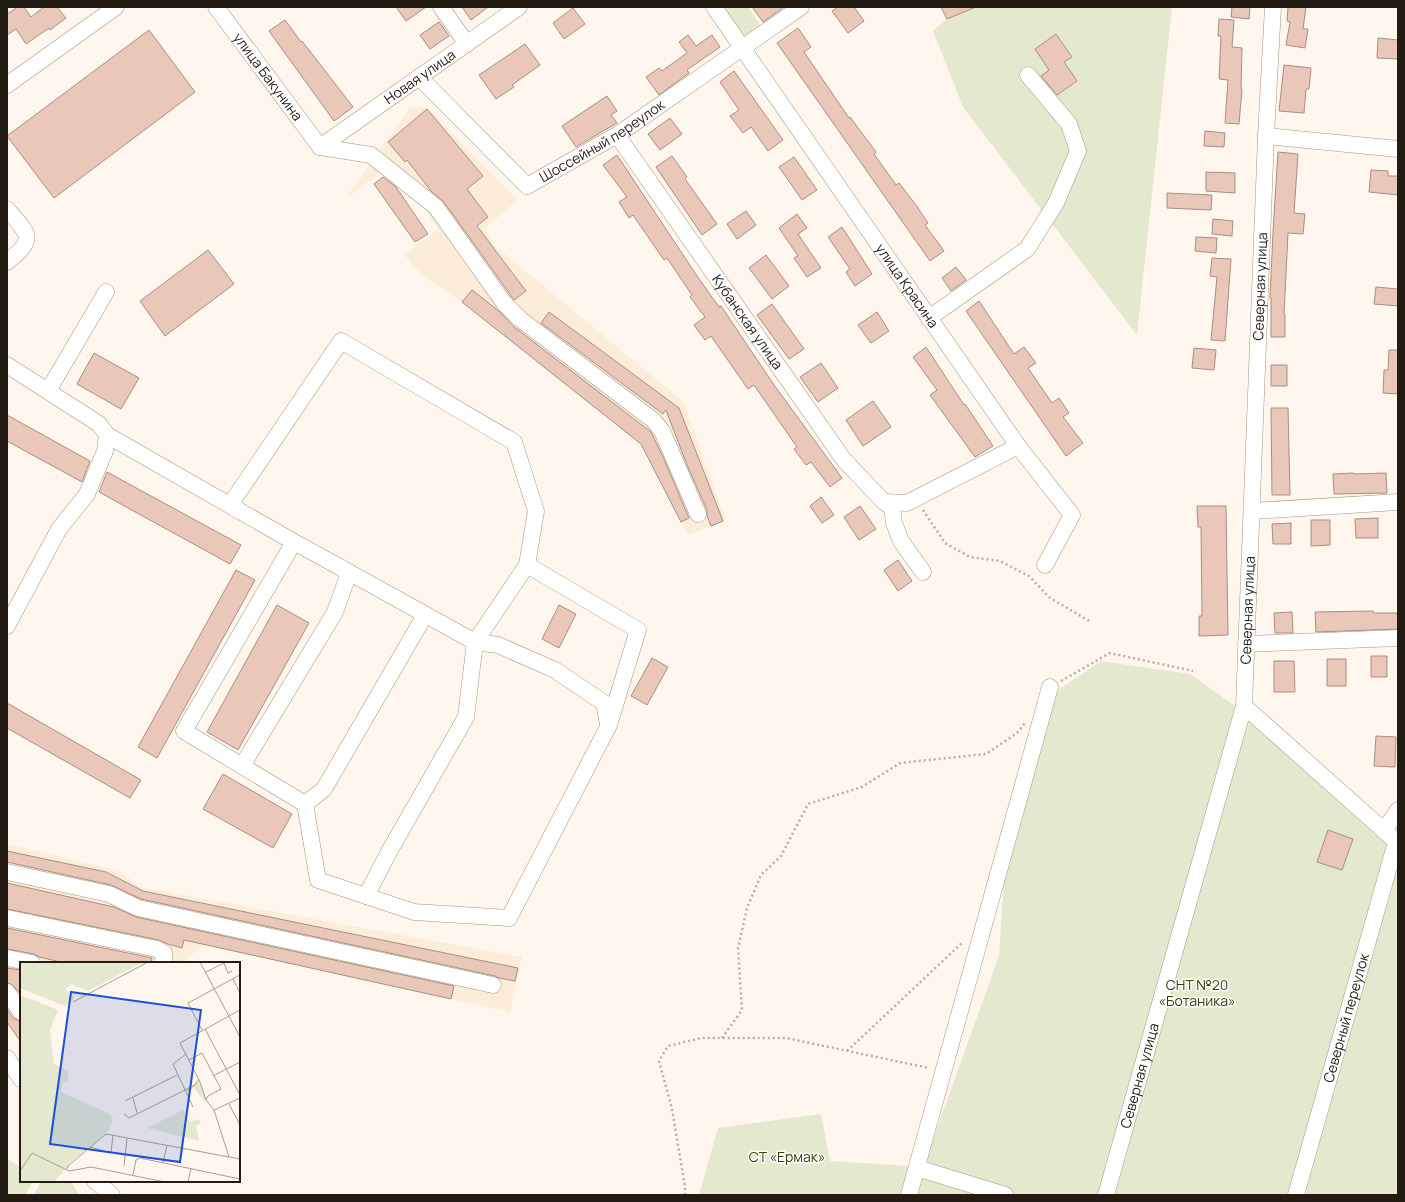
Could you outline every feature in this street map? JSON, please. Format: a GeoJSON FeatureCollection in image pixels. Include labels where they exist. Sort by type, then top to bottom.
{"type":"FeatureCollection","features":[{"type":"Feature","properties":{"kind":"street"},"geometry":{"type":"LineString","coordinates":[[7,84],[116,7]]}},
{"type":"Feature","properties":{"kind":"street","name":"улица Бакунина"},"geometry":{"type":"LineString","coordinates":[[216,7],[320,147]]}},
{"type":"Feature","properties":{"kind":"street"},"geometry":{"type":"LineString","coordinates":[[441,7],[467,44]]}},
{"type":"Feature","properties":{"kind":"street","name":"Новая улица"},"geometry":{"type":"LineString","coordinates":[[320,147],[519,7]]}},
{"type":"Feature","properties":{"kind":"street","name":"улица Красина"},"geometry":{"type":"LineString","coordinates":[[714,7],[1018,446],[1072,515],[1045,565]]}},
{"type":"Feature","properties":{"kind":"street","name":"Шоссейный переулок"},"geometry":{"type":"LineString","coordinates":[[419,77],[527,186],[617,135],[801,7]]}},
{"type":"Feature","properties":{"kind":"street","name":"Северная улица"},"geometry":{"type":"LineString","coordinates":[[1106,1195],[1244,706],[1272,7]]}},
{"type":"Feature","properties":{"kind":"street"},"geometry":{"type":"LineString","coordinates":[[929,318],[1027,249],[1056,203],[1078,151],[1069,124],[1028,75]]}},
{"type":"Feature","properties":{"kind":"street","name":"Кубанская улица"},"geometry":{"type":"LineString","coordinates":[[617,135],[844,460],[884,502],[892,507],[894,522],[901,541],[923,572]]}},
{"type":"Feature","properties":{"kind":"street"},"geometry":{"type":"LineString","coordinates":[[1266,136],[1398,149]]}},
{"type":"Feature","properties":{"kind":"street"},"geometry":{"type":"LineString","coordinates":[[320,147],[370,155],[436,207],[504,303],[520,319],[653,420],[662,431],[698,514]]}},
{"type":"Feature","properties":{"kind":"street"},"geometry":{"type":"LineString","coordinates":[[7,209],[25,230],[27,241],[22,250],[7,262]]}},
{"type":"Feature","properties":{"kind":"street"},"geometry":{"type":"LineString","coordinates":[[48,391],[106,292]]}},
{"type":"Feature","properties":{"kind":"street"},"geometry":{"type":"LineString","coordinates":[[230,506],[341,341],[514,442],[536,511],[527,566],[475,642],[466,717],[366,896]]}},
{"type":"Feature","properties":{"kind":"street"},"geometry":{"type":"LineString","coordinates":[[7,365],[99,424],[107,435],[349,573],[475,642],[498,645],[555,670],[604,703],[609,725]]}},
{"type":"Feature","properties":{"kind":"street"},"geometry":{"type":"LineString","coordinates":[[7,626],[59,529],[87,494],[105,451],[107,435]]}},
{"type":"Feature","properties":{"kind":"street"},"geometry":{"type":"LineString","coordinates":[[884,502],[907,503],[1018,446]]}},
{"type":"Feature","properties":{"kind":"street"},"geometry":{"type":"LineString","coordinates":[[1252,511],[1398,502]]}},
{"type":"Feature","properties":{"kind":"street"},"geometry":{"type":"LineString","coordinates":[[230,506],[349,573]]}},
{"type":"Feature","properties":{"kind":"street"},"geometry":{"type":"LineString","coordinates":[[294,542],[184,731],[305,804],[318,880],[414,912],[509,918],[609,725],[638,630],[527,566]]}},
{"type":"Feature","properties":{"kind":"street"},"geometry":{"type":"LineString","coordinates":[[242,766],[335,612],[349,573]]}},
{"type":"Feature","properties":{"kind":"street"},"geometry":{"type":"LineString","coordinates":[[305,804],[324,789],[425,615]]}},
{"type":"Feature","properties":{"kind":"street"},"geometry":{"type":"LineString","coordinates":[[1246,644],[1398,638]]}},
{"type":"Feature","properties":{"kind":"street"},"geometry":{"type":"LineString","coordinates":[[909,1195],[1050,687]]}},
{"type":"Feature","properties":{"kind":"street"},"geometry":{"type":"LineString","coordinates":[[1244,706],[1397,842]]}},
{"type":"Feature","properties":{"kind":"street"},"geometry":{"type":"LineString","coordinates":[[1384,831],[1398,810]]}},
{"type":"Feature","properties":{"kind":"street","name":"Северный переулок"},"geometry":{"type":"LineString","coordinates":[[1296,1195],[1397,842]]}},
{"type":"Feature","properties":{"kind":"street"},"geometry":{"type":"LineString","coordinates":[[7,872],[109,894],[138,908],[493,985]]}},
{"type":"Feature","properties":{"kind":"street"},"geometry":{"type":"LineString","coordinates":[[7,918],[157,949],[164,953],[163,962]]}},
{"type":"Feature","properties":{"kind":"street"},"geometry":{"type":"LineString","coordinates":[[7,958],[27,962]]}},
{"type":"Feature","properties":{"kind":"street"},"geometry":{"type":"LineString","coordinates":[[7,1058],[20,1078]]}},
{"type":"Feature","properties":{"kind":"street"},"geometry":{"type":"LineString","coordinates":[[917,1168],[1005,1195]]}},
{"type":"Feature","properties":{"kind":"street"},"geometry":{"type":"LineString","coordinates":[[96,1182],[112,1195]]}},
{"type":"Feature","properties":{"kind":"path"},"geometry":{"type":"LineString","coordinates":[[916,499],[945,543],[970,557],[1000,561],[1029,576],[1050,598],[1091,622]]}},
{"type":"Feature","properties":{"kind":"path"},"geometry":{"type":"LineString","coordinates":[[1050,687],[1110,653],[1193,671]]}},
{"type":"Feature","properties":{"kind":"path"},"geometry":{"type":"LineString","coordinates":[[722,1038],[742,1010],[738,948],[747,908],[761,875],[781,856],[808,804],[862,786],[900,763],[986,754],[1017,733],[1025,722]]}},
{"type":"Feature","properties":{"kind":"path"},"geometry":{"type":"LineString","coordinates":[[847,1051],[968,938]]}},
{"type":"Feature","properties":{"kind":"path"},"geometry":{"type":"LineString","coordinates":[[685,1195],[672,1109],[659,1061],[668,1046],[701,1038],[786,1038],[944,1071]]}},
{"type":"Feature","properties":{"kind":"shaded area"},"geometry":{"type":"Polygon","coordinates":[[[411,106],[427,109],[431,112],[518,200],[485,228],[495,246],[683,401],[725,518],[723,521],[688,535],[641,444],[462,302],[426,278],[404,255],[438,229],[420,201],[382,172],[346,198],[411,106]]]}},
{"type":"Feature","properties":{"kind":"shaded area"},"geometry":{"type":"Polygon","coordinates":[[[7,844],[120,871],[140,887],[522,957],[510,1012],[203,944],[185,962],[20,962],[20,1041],[7,1022],[7,844]]]}},
{"type":"Feature","properties":{"kind":"green space"},"geometry":{"type":"Polygon","coordinates":[[[722,7],[748,7],[762,27],[743,39],[722,7]]]}},
{"type":"Feature","properties":{"kind":"green space"},"geometry":{"type":"Polygon","coordinates":[[[976,7],[1172,7],[1137,335],[963,107],[933,31],[947,19],[976,7]]]}},
{"type":"Feature","properties":{"kind":"green space","name":"СНТ №20 «Ботаника»"},"geometry":{"type":"Polygon","coordinates":[[[1101,661],[1190,674],[1252,718],[1398,841],[1398,1195],[699,1195],[718,1128],[821,1114],[830,1161],[923,1167],[999,956],[1004,878],[1055,692],[1101,661]]]}},
{"type":"Feature","properties":{"kind":"green space"},"geometry":{"type":"Polygon","coordinates":[[[7,1159],[20,1166],[20,1182],[32,1182],[25,1195],[7,1195],[7,1159]]]}},
{"type":"Feature","properties":{"kind":"green space"},"geometry":{"type":"Polygon","coordinates":[[[40,1182],[71,1182],[80,1195],[34,1195],[40,1182]]]}},
{"type":"Feature","properties":{"kind":"building"},"geometry":{"type":"Polygon","coordinates":[[[18,7],[24,7],[31,17],[44,7],[57,7],[66,18],[50,30],[49,28],[26,44],[16,29],[7,35],[7,14],[18,7]]]}},
{"type":"Feature","properties":{"kind":"building"},"geometry":{"type":"Polygon","coordinates":[[[396,7],[426,7],[406,21],[396,7]]]}},
{"type":"Feature","properties":{"kind":"building"},"geometry":{"type":"Polygon","coordinates":[[[462,7],[488,7],[471,20],[462,7]]]}},
{"type":"Feature","properties":{"kind":"building"},"geometry":{"type":"Polygon","coordinates":[[[752,7],[784,7],[763,22],[752,7]]]}},
{"type":"Feature","properties":{"kind":"building"},"geometry":{"type":"Polygon","coordinates":[[[838,7],[854,7],[864,21],[848,33],[832,11],[838,7]]]}},
{"type":"Feature","properties":{"kind":"building"},"geometry":{"type":"Polygon","coordinates":[[[941,7],[976,7],[947,19],[941,7]]]}},
{"type":"Feature","properties":{"kind":"building"},"geometry":{"type":"Polygon","coordinates":[[[1232,7],[1250,7],[1249,19],[1231,17],[1232,7]]]}},
{"type":"Feature","properties":{"kind":"building"},"geometry":{"type":"Polygon","coordinates":[[[1288,7],[1306,7],[1303,29],[1308,29],[1305,48],[1286,45],[1290,22],[1287,21],[1288,7]]]}},
{"type":"Feature","properties":{"kind":"building"},"geometry":{"type":"Polygon","coordinates":[[[573,8],[585,24],[564,39],[553,23],[573,8]]]}},
{"type":"Feature","properties":{"kind":"building"},"geometry":{"type":"Polygon","coordinates":[[[1219,19],[1234,20],[1232,47],[1242,48],[1242,89],[1239,124],[1225,123],[1228,80],[1219,79],[1221,36],[1218,36],[1219,19]]]}},
{"type":"Feature","properties":{"kind":"building"},"geometry":{"type":"Polygon","coordinates":[[[285,20],[353,107],[334,121],[269,31],[285,20]]]}},
{"type":"Feature","properties":{"kind":"building"},"geometry":{"type":"Polygon","coordinates":[[[439,22],[449,36],[430,49],[420,35],[439,22]]]}},
{"type":"Feature","properties":{"kind":"building"},"geometry":{"type":"Polygon","coordinates":[[[798,28],[811,47],[804,52],[849,118],[850,117],[876,152],[874,154],[896,185],[899,183],[916,205],[928,223],[925,225],[944,251],[930,261],[777,43],[798,28]]]}},
{"type":"Feature","properties":{"kind":"building"},"geometry":{"type":"Polygon","coordinates":[[[149,30],[195,92],[54,198],[7,136],[149,30]]]}},
{"type":"Feature","properties":{"kind":"building"},"geometry":{"type":"Polygon","coordinates":[[[1056,34],[1072,57],[1064,62],[1077,81],[1057,95],[1041,76],[1049,70],[1035,49],[1056,34]]]}},
{"type":"Feature","properties":{"kind":"building"},"geometry":{"type":"Polygon","coordinates":[[[688,35],[696,46],[712,35],[720,47],[687,70],[689,73],[659,95],[646,77],[659,68],[662,71],[687,53],[679,42],[688,35]]]}},
{"type":"Feature","properties":{"kind":"building"},"geometry":{"type":"Polygon","coordinates":[[[1378,38],[1398,40],[1398,59],[1377,58],[1378,38]]]}},
{"type":"Feature","properties":{"kind":"building"},"geometry":{"type":"Polygon","coordinates":[[[525,44],[540,65],[512,85],[514,87],[496,99],[479,75],[525,44]]]}},
{"type":"Feature","properties":{"kind":"building"},"geometry":{"type":"Polygon","coordinates":[[[1284,65],[1311,68],[1309,89],[1306,89],[1304,113],[1279,111],[1284,65]]]}},
{"type":"Feature","properties":{"kind":"building"},"geometry":{"type":"Polygon","coordinates":[[[734,71],[783,140],[768,151],[751,127],[743,133],[730,116],[739,110],[720,82],[734,71]]]}},
{"type":"Feature","properties":{"kind":"building"},"geometry":{"type":"Polygon","coordinates":[[[607,96],[617,111],[611,115],[617,123],[576,147],[562,126],[607,96]]]}},
{"type":"Feature","properties":{"kind":"building"},"geometry":{"type":"Polygon","coordinates":[[[427,109],[483,176],[467,189],[488,217],[477,226],[526,291],[514,300],[444,202],[431,191],[407,160],[405,162],[388,142],[427,109]]]}},
{"type":"Feature","properties":{"kind":"building"},"geometry":{"type":"Polygon","coordinates":[[[670,118],[682,134],[660,150],[648,134],[670,118]]]}},
{"type":"Feature","properties":{"kind":"building"},"geometry":{"type":"Polygon","coordinates":[[[1205,131],[1225,133],[1224,147],[1204,146],[1205,131]]]}},
{"type":"Feature","properties":{"kind":"building"},"geometry":{"type":"Polygon","coordinates":[[[1278,152],[1298,154],[1294,213],[1305,214],[1303,234],[1288,233],[1284,315],[1285,337],[1271,337],[1270,298],[1278,152]]]}},
{"type":"Feature","properties":{"kind":"building"},"geometry":{"type":"Polygon","coordinates":[[[617,155],[697,276],[719,307],[721,306],[774,385],[842,478],[830,487],[811,462],[806,465],[794,449],[797,447],[754,385],[748,389],[711,336],[705,340],[694,325],[705,317],[690,297],[692,295],[667,258],[664,260],[633,215],[629,218],[619,202],[627,197],[603,165],[617,155]]]}},
{"type":"Feature","properties":{"kind":"building"},"geometry":{"type":"Polygon","coordinates":[[[672,156],[687,177],[685,179],[717,224],[702,235],[656,167],[672,156]]]}},
{"type":"Feature","properties":{"kind":"building"},"geometry":{"type":"Polygon","coordinates":[[[794,157],[817,190],[802,200],[779,167],[794,157]]]}},
{"type":"Feature","properties":{"kind":"building"},"geometry":{"type":"Polygon","coordinates":[[[1371,170],[1388,171],[1388,176],[1398,176],[1398,195],[1369,192],[1371,170]]]}},
{"type":"Feature","properties":{"kind":"building"},"geometry":{"type":"Polygon","coordinates":[[[1206,172],[1235,173],[1235,193],[1206,191],[1206,172]]]}},
{"type":"Feature","properties":{"kind":"building"},"geometry":{"type":"Polygon","coordinates":[[[383,177],[396,187],[428,234],[415,242],[374,184],[383,177]]]}},
{"type":"Feature","properties":{"kind":"building"},"geometry":{"type":"Polygon","coordinates":[[[1167,193],[1212,195],[1211,210],[1167,208],[1167,193]]]}},
{"type":"Feature","properties":{"kind":"building"},"geometry":{"type":"Polygon","coordinates":[[[746,211],[756,225],[737,239],[727,224],[746,211]]]}},
{"type":"Feature","properties":{"kind":"building"},"geometry":{"type":"Polygon","coordinates":[[[797,214],[807,228],[798,234],[821,268],[807,277],[794,258],[798,256],[779,228],[797,214]]]}},
{"type":"Feature","properties":{"kind":"building"},"geometry":{"type":"Polygon","coordinates":[[[1213,219],[1233,221],[1232,236],[1212,234],[1213,219]]]}},
{"type":"Feature","properties":{"kind":"building"},"geometry":{"type":"Polygon","coordinates":[[[842,227],[872,274],[855,286],[846,272],[850,269],[828,237],[842,227]]]}},
{"type":"Feature","properties":{"kind":"building"},"geometry":{"type":"Polygon","coordinates":[[[1196,237],[1217,238],[1216,253],[1195,251],[1196,237]]]}},
{"type":"Feature","properties":{"kind":"building"},"geometry":{"type":"Polygon","coordinates":[[[208,250],[234,284],[165,336],[140,301],[208,250]]]}},
{"type":"Feature","properties":{"kind":"building"},"geometry":{"type":"Polygon","coordinates":[[[766,255],[789,286],[772,299],[749,268],[766,255]]]}},
{"type":"Feature","properties":{"kind":"building"},"geometry":{"type":"Polygon","coordinates":[[[1212,258],[1231,259],[1225,341],[1211,340],[1217,277],[1210,276],[1212,258]]]}},
{"type":"Feature","properties":{"kind":"building"},"geometry":{"type":"Polygon","coordinates":[[[956,267],[966,280],[951,291],[942,278],[956,267]]]}},
{"type":"Feature","properties":{"kind":"building"},"geometry":{"type":"Polygon","coordinates":[[[1376,287],[1398,289],[1398,306],[1374,304],[1376,287]]]}},
{"type":"Feature","properties":{"kind":"building"},"geometry":{"type":"Polygon","coordinates":[[[472,290],[500,312],[514,327],[651,432],[689,518],[681,522],[641,444],[462,302],[472,290]]]}},
{"type":"Feature","properties":{"kind":"building"},"geometry":{"type":"Polygon","coordinates":[[[979,301],[1014,354],[1024,347],[1036,363],[1028,368],[1052,403],[1059,398],[1069,413],[1063,417],[1083,443],[1066,456],[966,311],[979,301]]]}},
{"type":"Feature","properties":{"kind":"building"},"geometry":{"type":"Polygon","coordinates":[[[772,304],[804,349],[789,359],[757,315],[772,304]]]}},
{"type":"Feature","properties":{"kind":"building"},"geometry":{"type":"Polygon","coordinates":[[[549,312],[679,408],[723,521],[711,526],[707,516],[707,510],[687,465],[666,410],[663,414],[541,323],[549,312]]]}},
{"type":"Feature","properties":{"kind":"building"},"geometry":{"type":"Polygon","coordinates":[[[877,312],[889,331],[871,343],[858,325],[877,312]]]}},
{"type":"Feature","properties":{"kind":"building"},"geometry":{"type":"Polygon","coordinates":[[[926,347],[993,446],[975,457],[930,395],[937,390],[913,357],[926,347]]]}},
{"type":"Feature","properties":{"kind":"building"},"geometry":{"type":"Polygon","coordinates":[[[1194,348],[1216,350],[1214,370],[1192,368],[1194,348]]]}},
{"type":"Feature","properties":{"kind":"building"},"geometry":{"type":"Polygon","coordinates":[[[1389,350],[1398,350],[1398,394],[1383,393],[1384,370],[1388,370],[1389,350]]]}},
{"type":"Feature","properties":{"kind":"building"},"geometry":{"type":"Polygon","coordinates":[[[94,353],[139,378],[121,409],[77,384],[94,353]]]}},
{"type":"Feature","properties":{"kind":"building"},"geometry":{"type":"Polygon","coordinates":[[[821,363],[838,388],[818,402],[800,377],[821,363]]]}},
{"type":"Feature","properties":{"kind":"building"},"geometry":{"type":"Polygon","coordinates":[[[1271,365],[1287,365],[1287,386],[1271,386],[1271,365]]]}},
{"type":"Feature","properties":{"kind":"building"},"geometry":{"type":"Polygon","coordinates":[[[873,401],[891,427],[863,446],[846,420],[873,401]]]}},
{"type":"Feature","properties":{"kind":"building"},"geometry":{"type":"Polygon","coordinates":[[[1271,408],[1288,408],[1290,495],[1272,495],[1271,408]]]}},
{"type":"Feature","properties":{"kind":"building"},"geometry":{"type":"Polygon","coordinates":[[[7,415],[90,461],[82,482],[7,441],[7,415]]]}},
{"type":"Feature","properties":{"kind":"building"},"geometry":{"type":"Polygon","coordinates":[[[107,472],[241,545],[230,564],[99,492],[107,472]]]}},
{"type":"Feature","properties":{"kind":"building"},"geometry":{"type":"Polygon","coordinates":[[[1386,473],[1387,493],[1334,494],[1333,474],[1386,473]]]}},
{"type":"Feature","properties":{"kind":"building"},"geometry":{"type":"Polygon","coordinates":[[[821,497],[834,515],[822,523],[810,506],[821,497]]]}},
{"type":"Feature","properties":{"kind":"building"},"geometry":{"type":"Polygon","coordinates":[[[860,506],[876,529],[859,540],[844,517],[860,506]]]}},
{"type":"Feature","properties":{"kind":"building"},"geometry":{"type":"Polygon","coordinates":[[[1197,506],[1226,506],[1228,635],[1199,636],[1199,616],[1202,616],[1201,527],[1198,527],[1197,506]]]}},
{"type":"Feature","properties":{"kind":"building"},"geometry":{"type":"Polygon","coordinates":[[[1378,518],[1378,538],[1356,538],[1355,519],[1378,518]]]}},
{"type":"Feature","properties":{"kind":"building"},"geometry":{"type":"Polygon","coordinates":[[[1311,520],[1330,520],[1330,545],[1311,546],[1311,520]]]}},
{"type":"Feature","properties":{"kind":"building"},"geometry":{"type":"Polygon","coordinates":[[[1291,523],[1291,544],[1273,544],[1272,524],[1291,523]]]}},
{"type":"Feature","properties":{"kind":"building"},"geometry":{"type":"Polygon","coordinates":[[[898,560],[912,581],[898,591],[884,570],[898,560]]]}},
{"type":"Feature","properties":{"kind":"building"},"geometry":{"type":"Polygon","coordinates":[[[236,570],[255,580],[157,758],[138,747],[236,570]]]}},
{"type":"Feature","properties":{"kind":"building"},"geometry":{"type":"Polygon","coordinates":[[[277,605],[309,623],[238,750],[207,732],[277,605]]]}},
{"type":"Feature","properties":{"kind":"building"},"geometry":{"type":"Polygon","coordinates":[[[559,605],[576,614],[559,648],[542,639],[559,605]]]}},
{"type":"Feature","properties":{"kind":"building"},"geometry":{"type":"Polygon","coordinates":[[[1373,611],[1373,613],[1398,613],[1398,629],[1316,632],[1315,612],[1373,611]]]}},
{"type":"Feature","properties":{"kind":"building"},"geometry":{"type":"Polygon","coordinates":[[[1292,612],[1293,633],[1275,633],[1274,613],[1292,612]]]}},
{"type":"Feature","properties":{"kind":"building"},"geometry":{"type":"Polygon","coordinates":[[[1371,656],[1387,656],[1387,677],[1371,677],[1371,656]]]}},
{"type":"Feature","properties":{"kind":"building"},"geometry":{"type":"Polygon","coordinates":[[[652,658],[668,667],[647,705],[631,696],[652,658]]]}},
{"type":"Feature","properties":{"kind":"building"},"geometry":{"type":"Polygon","coordinates":[[[1327,659],[1346,659],[1346,686],[1327,686],[1327,659]]]}},
{"type":"Feature","properties":{"kind":"building"},"geometry":{"type":"Polygon","coordinates":[[[1274,661],[1294,661],[1295,692],[1274,692],[1274,661]]]}},
{"type":"Feature","properties":{"kind":"building"},"geometry":{"type":"Polygon","coordinates":[[[7,703],[141,780],[130,798],[7,728],[7,703]]]}},
{"type":"Feature","properties":{"kind":"building"},"geometry":{"type":"Polygon","coordinates":[[[1376,736],[1396,737],[1395,767],[1374,766],[1376,736]]]}},
{"type":"Feature","properties":{"kind":"building"},"geometry":{"type":"Polygon","coordinates":[[[223,774],[292,814],[273,848],[203,809],[223,774]]]}},
{"type":"Feature","properties":{"kind":"building"},"geometry":{"type":"Polygon","coordinates":[[[1328,830],[1353,839],[1342,870],[1317,862],[1328,830]]]}},
{"type":"Feature","properties":{"kind":"building"},"geometry":{"type":"Polygon","coordinates":[[[7,851],[106,872],[143,891],[518,968],[515,981],[141,899],[111,885],[7,862],[7,851]]]}},
{"type":"Feature","properties":{"kind":"building"},"geometry":{"type":"Polygon","coordinates":[[[7,883],[114,907],[136,917],[454,986],[451,999],[184,940],[182,948],[159,940],[7,909],[7,883]]]}},
{"type":"Feature","properties":{"kind":"building"},"geometry":{"type":"Polygon","coordinates":[[[7,928],[152,958],[151,962],[61,962],[39,957],[34,954],[7,949],[7,928]]]}},
{"type":"Feature","properties":{"kind":"building"},"geometry":{"type":"Polygon","coordinates":[[[7,968],[20,970],[20,992],[11,984],[7,983],[7,968]]]}},
{"type":"Feature","properties":{"kind":"building"},"geometry":{"type":"Polygon","coordinates":[[[7,1009],[13,1018],[20,1022],[20,1041],[7,1022],[7,1009]]]}},
{"type":"Feature","properties":{"kind":"park label","name":"СТ «Ермак»"},"geometry":{"type":"Point","coordinates":[787,1157]}}]}
